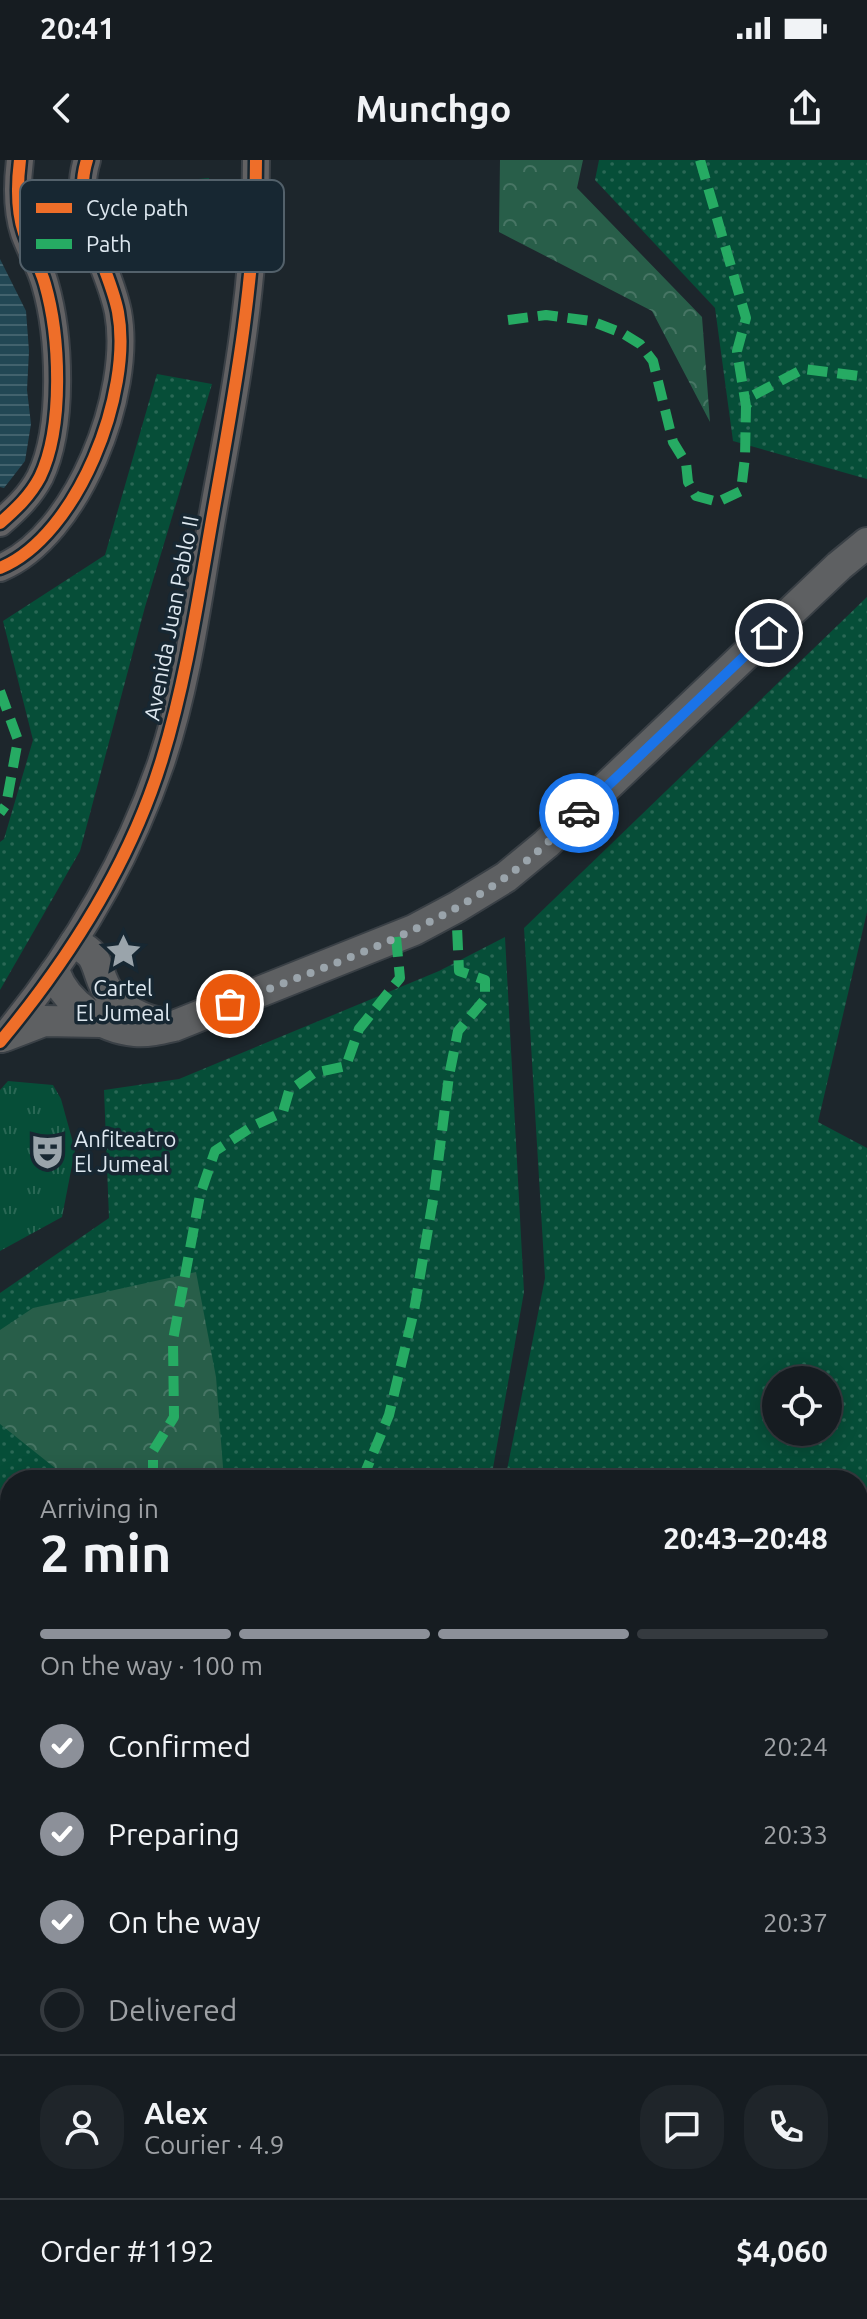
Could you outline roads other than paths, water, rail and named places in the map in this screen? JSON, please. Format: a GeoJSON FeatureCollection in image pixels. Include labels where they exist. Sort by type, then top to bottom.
{"type":"FeatureCollection","features":[{"type":"Feature","properties":{"kind":"main road"},"geometry":{"type":"LineString","coordinates":[[20,160],[20,214]]}},
{"type":"Feature","properties":{"kind":"main road"},"geometry":{"type":"LineString","coordinates":[[83,180],[87,160]]}},
{"type":"Feature","properties":{"kind":"main road","name":"Avenida Juan Pablo II"},"geometry":{"type":"LineString","coordinates":[[255,180],[256,160]]}},
{"type":"Feature","properties":{"kind":"main road"},"geometry":{"type":"LineString","coordinates":[[0,523],[26,499],[41,475],[50,442],[58,356],[55,323],[40,272]]}},
{"type":"Feature","properties":{"kind":"main road"},"geometry":{"type":"LineString","coordinates":[[0,568],[32,549],[52,530],[97,453],[111,405],[119,344],[118,313],[104,272]]}},
{"type":"Feature","properties":{"kind":"main road","name":"Avenida Juan Pablo II"},"geometry":{"type":"LineString","coordinates":[[3,1039],[75,943],[121,858],[161,762],[175,713],[242,357],[251,272]]}},
{"type":"Feature","properties":{"kind":"main road"},"geometry":{"type":"LineString","coordinates":[[3,1039],[44,1021],[106,1023],[133,1031],[174,1026],[414,930],[457,907],[506,877],[546,844],[867,543]]}},
{"type":"Feature","properties":{"kind":"main road"},"geometry":{"type":"LineString","coordinates":[[75,943],[89,951],[98,962],[101,978],[110,994],[124,1008],[149,1021],[174,1026]]}},
{"type":"Feature","properties":{"kind":"main road"},"geometry":{"type":"LineString","coordinates":[[55,973],[61,988],[76,1004],[106,1023]]}},
{"type":"Feature","properties":{"kind":"water"},"geometry":{"type":"Polygon","coordinates":[[[0,259],[26,311],[29,351],[27,390],[31,424],[25,461],[4,488],[0,487],[0,259]]]}},
{"type":"Feature","properties":{"kind":"place","name":"Cartel El Jumeal"},"geometry":{"type":"Point","coordinates":[123,952]}},
{"type":"Feature","properties":{"kind":"place","name":"Anfiteatro El Jumeal"},"geometry":{"type":"Point","coordinates":[48,1152]}}]}
